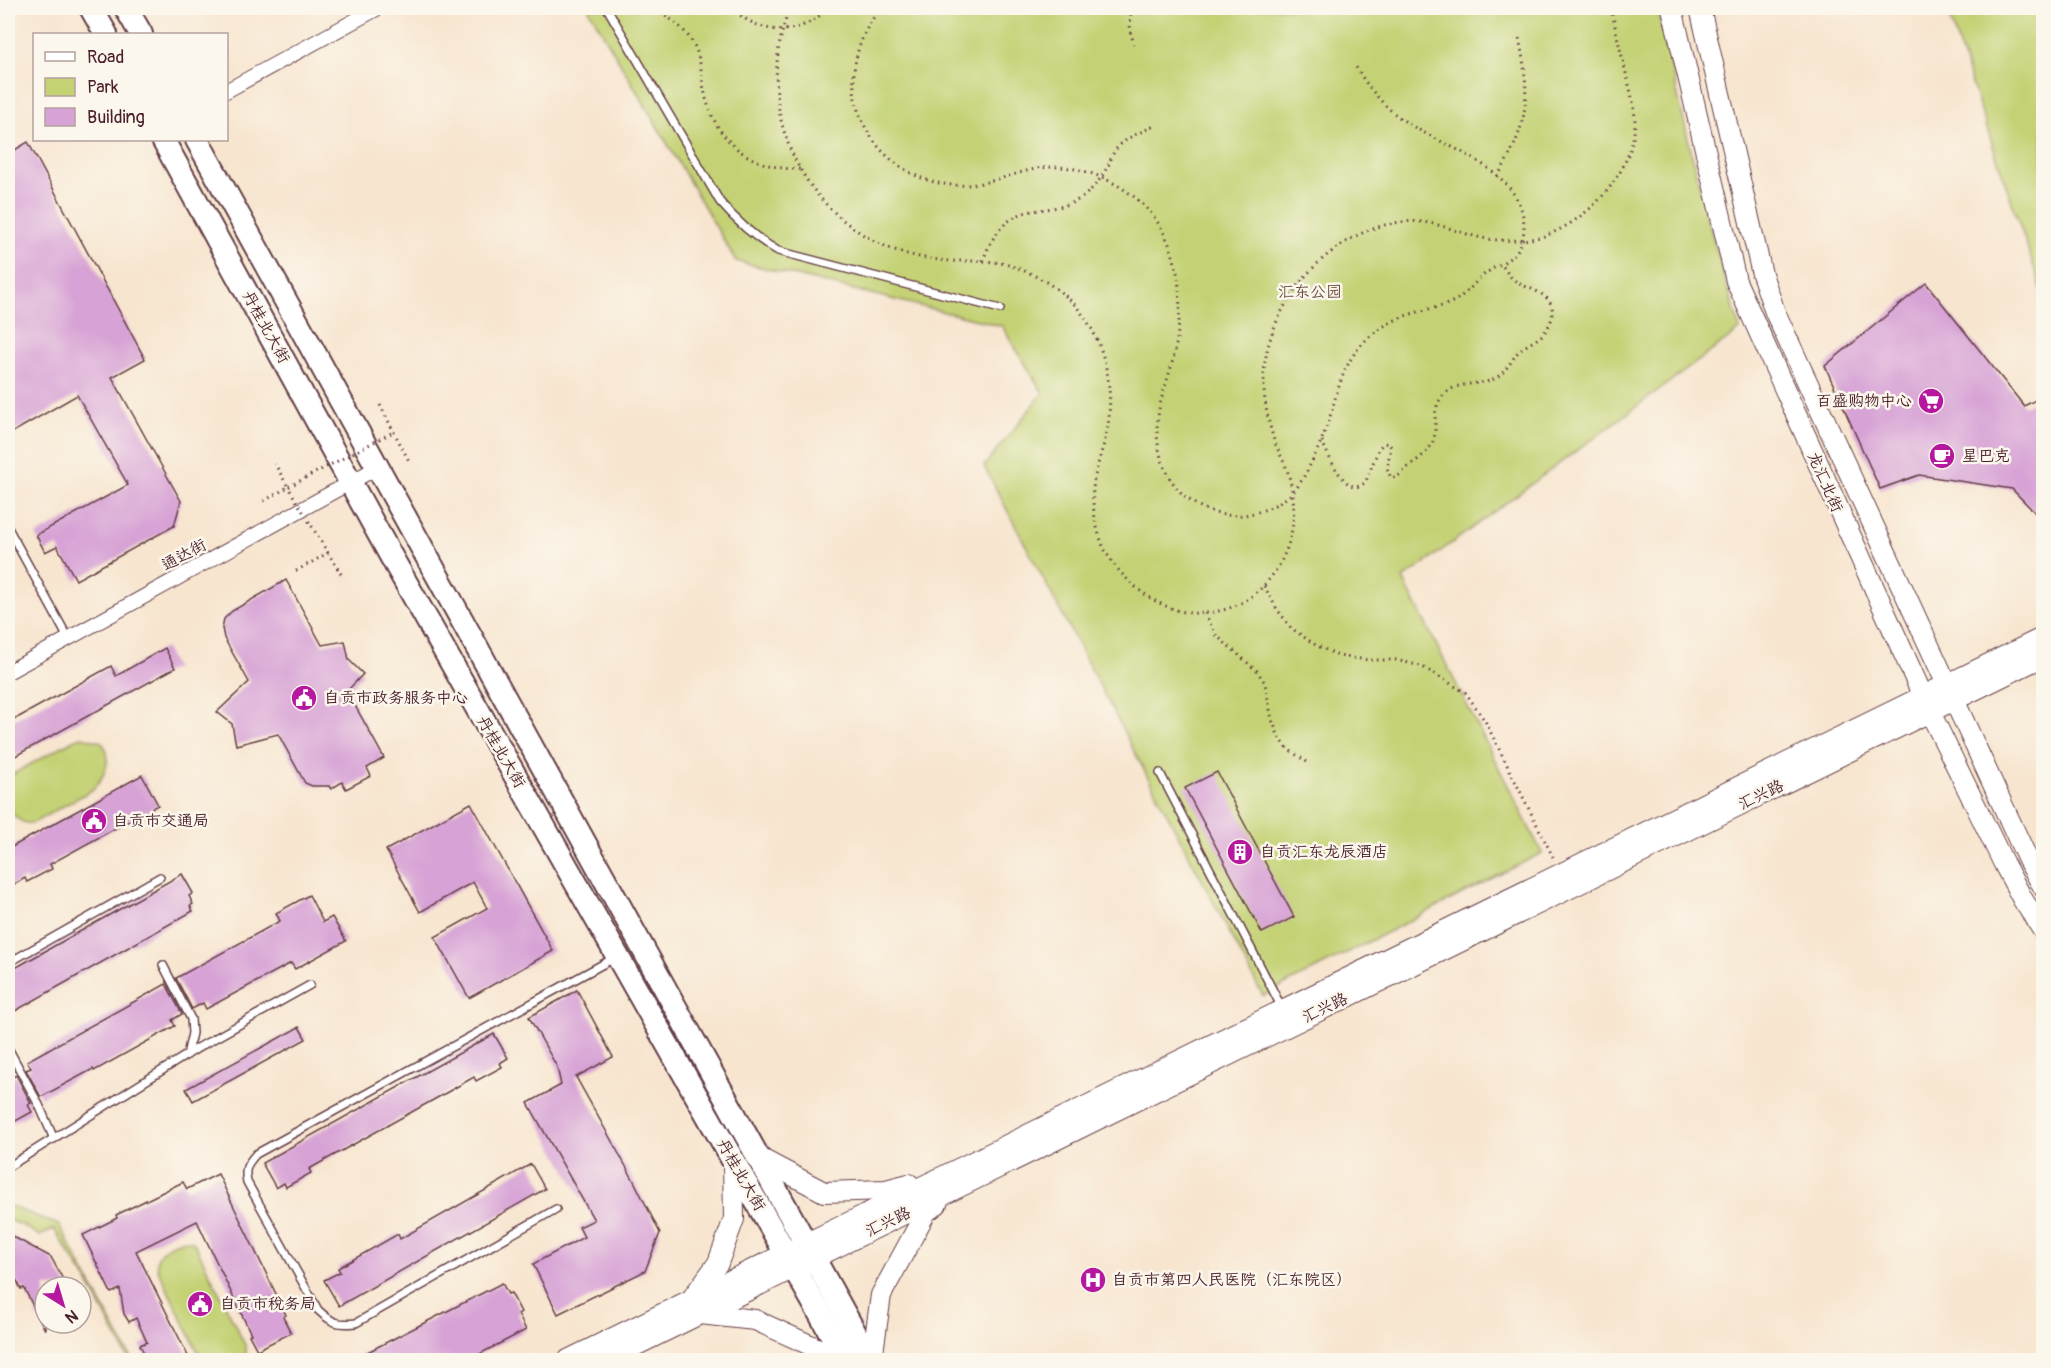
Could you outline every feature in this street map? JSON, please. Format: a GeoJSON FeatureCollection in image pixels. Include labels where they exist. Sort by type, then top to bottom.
{"type":"FeatureCollection","features":[{"type":"Feature","properties":{"kind":"main road"},"geometry":{"type":"LineString","coordinates":[[91,8],[105,33]]}},
{"type":"Feature","properties":{"kind":"main road"},"geometry":{"type":"LineString","coordinates":[[126,8],[140,33]]}},
{"type":"Feature","properties":{"kind":"main road","name":"龙汇北街"},"geometry":{"type":"LineString","coordinates":[[1672,8],[1736,281],[1927,704],[2004,864],[2043,932]]}},
{"type":"Feature","properties":{"kind":"main road","name":"龙汇北街"},"geometry":{"type":"LineString","coordinates":[[1700,8],[1762,274],[1775,312],[2043,888]]}},
{"type":"Feature","properties":{"kind":"main road","name":"丹桂北大街"},"geometry":{"type":"LineString","coordinates":[[165,141],[397,568],[733,1160],[871,1360]]}},
{"type":"Feature","properties":{"kind":"main road","name":"丹桂北大街"},"geometry":{"type":"LineString","coordinates":[[198,141],[756,1156],[846,1360]]}},
{"type":"Feature","properties":{"kind":"main road"},"geometry":{"type":"LineString","coordinates":[[1287,1018],[1561,874],[1951,692],[2043,637]]}},
{"type":"Feature","properties":{"kind":"main road"},"geometry":{"type":"LineString","coordinates":[[1951,692],[2043,656]]}},
{"type":"Feature","properties":{"kind":"main road","name":"汇兴路"},"geometry":{"type":"LineString","coordinates":[[695,1307],[1927,704]]}},
{"type":"Feature","properties":{"kind":"main road"},"geometry":{"type":"LineString","coordinates":[[756,1156],[824,1192],[886,1190],[958,1178]]}},
{"type":"Feature","properties":{"kind":"main road"},"geometry":{"type":"LineString","coordinates":[[606,1360],[695,1307],[718,1263],[734,1219],[733,1160]]}},
{"type":"Feature","properties":{"kind":"main road"},"geometry":{"type":"LineString","coordinates":[[871,1360],[882,1295],[926,1212],[958,1178]]}},
{"type":"Feature","properties":{"kind":"main road"},"geometry":{"type":"LineString","coordinates":[[567,1360],[695,1307],[754,1320],[821,1350],[833,1360]]}},
{"type":"Feature","properties":{"kind":"street"},"geometry":{"type":"LineString","coordinates":[[228,90],[378,8]]}},
{"type":"Feature","properties":{"kind":"street","name":"通达街"},"geometry":{"type":"LineString","coordinates":[[8,672],[378,467]]}},
{"type":"Feature","properties":{"kind":"lane"},"geometry":{"type":"LineString","coordinates":[[607,8],[720,202],[737,222],[758,240],[778,251],[1000,309]]}},
{"type":"Feature","properties":{"kind":"lane"},"geometry":{"type":"LineString","coordinates":[[8,528],[68,638]]}},
{"type":"Feature","properties":{"kind":"lane"},"geometry":{"type":"LineString","coordinates":[[1160,773],[1287,1018]]}},
{"type":"Feature","properties":{"kind":"lane"},"geometry":{"type":"LineString","coordinates":[[8,963],[160,877]]}},
{"type":"Feature","properties":{"kind":"lane"},"geometry":{"type":"LineString","coordinates":[[556,1209],[356,1323],[340,1324],[328,1320],[318,1310],[247,1182],[245,1172],[247,1164],[256,1154],[617,956]]}},
{"type":"Feature","properties":{"kind":"lane"},"geometry":{"type":"LineString","coordinates":[[163,965],[191,1019],[192,1033],[187,1055]]}},
{"type":"Feature","properties":{"kind":"lane"},"geometry":{"type":"LineString","coordinates":[[8,1167],[187,1055],[310,985]]}},
{"type":"Feature","properties":{"kind":"lane"},"geometry":{"type":"LineString","coordinates":[[8,1048],[39,1105],[54,1139]]}},
{"type":"Feature","properties":{"kind":"path"},"geometry":{"type":"LineString","coordinates":[[649,8],[674,21],[687,34],[699,59],[710,110],[718,128],[733,146],[766,166],[800,169]]}},
{"type":"Feature","properties":{"kind":"path"},"geometry":{"type":"LineString","coordinates":[[731,8],[754,24],[768,29],[782,30],[801,27],[828,8]]}},
{"type":"Feature","properties":{"kind":"path"},"geometry":{"type":"LineString","coordinates":[[790,8],[777,46],[775,82],[779,116],[788,144],[812,188],[831,209],[870,239],[896,251],[945,261],[983,261],[1003,264],[1025,271],[1053,286],[1075,305],[1092,329],[1110,382],[1110,410],[1096,468],[1092,500],[1107,554],[1129,580],[1150,599],[1173,609],[1198,614],[1226,610],[1254,596],[1271,578],[1288,544],[1293,527],[1292,494],[1288,473],[1274,440],[1266,407],[1263,376],[1278,317],[1296,287],[1315,265],[1346,241],[1395,222],[1422,222],[1446,227],[1476,239],[1505,241],[1523,240],[1554,232],[1585,213],[1607,191],[1622,168],[1634,137],[1635,118],[1631,93],[1611,8]]}},
{"type":"Feature","properties":{"kind":"path"},"geometry":{"type":"LineString","coordinates":[[881,8],[867,27],[860,42],[856,58],[854,92],[868,131],[882,152],[895,163],[924,179],[957,186],[990,182],[1026,170],[1074,168],[1102,178],[1131,195],[1150,213],[1168,242],[1175,258],[1179,278],[1180,316],[1174,357],[1157,421],[1158,443],[1163,462],[1170,479],[1180,492],[1195,504],[1214,513],[1234,517],[1266,508],[1292,494],[1322,439],[1340,376],[1350,359],[1372,334],[1404,317],[1454,302],[1480,278],[1512,257],[1523,240],[1524,221],[1517,200],[1507,186],[1470,156],[1448,143],[1422,133],[1401,119],[1369,88],[1356,67]]}},
{"type":"Feature","properties":{"kind":"path"},"geometry":{"type":"LineString","coordinates":[[1131,8],[1130,31],[1134,44]]}},
{"type":"Feature","properties":{"kind":"path"},"geometry":{"type":"LineString","coordinates":[[1497,177],[1510,156],[1524,116],[1526,83],[1519,38]]}},
{"type":"Feature","properties":{"kind":"path"},"geometry":{"type":"LineString","coordinates":[[983,261],[988,246],[998,231],[1010,220],[1026,213],[1062,207],[1081,199],[1102,178],[1116,149],[1136,133],[1156,125]]}},
{"type":"Feature","properties":{"kind":"path"},"geometry":{"type":"LineString","coordinates":[[1322,439],[1334,468],[1356,487],[1366,481],[1379,448],[1384,443],[1391,447],[1388,468],[1391,478],[1401,474],[1422,456],[1433,442],[1435,411],[1442,396],[1459,385],[1486,382],[1506,371],[1519,351],[1536,340],[1548,327],[1552,318],[1550,302],[1537,290],[1511,278],[1502,265]]}},
{"type":"Feature","properties":{"kind":"path"},"geometry":{"type":"LineString","coordinates":[[380,405],[409,460]]}},
{"type":"Feature","properties":{"kind":"path"},"geometry":{"type":"LineString","coordinates":[[264,501],[393,432]]}},
{"type":"Feature","properties":{"kind":"path"},"geometry":{"type":"LineString","coordinates":[[275,464],[343,577]]}},
{"type":"Feature","properties":{"kind":"path"},"geometry":{"type":"LineString","coordinates":[[296,571],[328,553]]}},
{"type":"Feature","properties":{"kind":"path"},"geometry":{"type":"LineString","coordinates":[[1264,586],[1291,628],[1314,644],[1338,656],[1368,660],[1396,660],[1421,666],[1466,693],[1485,721],[1561,874]]}},
{"type":"Feature","properties":{"kind":"path"},"geometry":{"type":"LineString","coordinates":[[1204,613],[1216,635],[1257,671],[1265,684],[1272,720],[1279,737],[1289,750],[1307,762]]}},
{"type":"Feature","properties":{"kind":"green space","name":"汇东公园"},"geometry":{"type":"Polygon","coordinates":[[[588,8],[1657,8],[1706,214],[1740,330],[1403,579],[1542,853],[1263,996],[984,466],[1043,393],[1002,326],[736,261],[588,8]]]}},
{"type":"Feature","properties":{"kind":"green space"},"geometry":{"type":"Polygon","coordinates":[[[1957,8],[2043,8],[2043,294],[1948,13],[1957,8]]]}},
{"type":"Feature","properties":{"kind":"green space"},"geometry":{"type":"Polygon","coordinates":[[[82,737],[101,742],[107,754],[104,773],[92,790],[33,823],[17,818],[8,803],[8,777],[82,737]]]}},
{"type":"Feature","properties":{"kind":"green space"},"geometry":{"type":"Polygon","coordinates":[[[8,1205],[59,1225],[86,1275],[83,1275],[54,1229],[40,1236],[8,1220],[8,1205]]]}},
{"type":"Feature","properties":{"kind":"green space"},"geometry":{"type":"Polygon","coordinates":[[[186,1240],[193,1242],[197,1248],[245,1345],[247,1356],[243,1360],[202,1360],[159,1272],[157,1259],[163,1250],[186,1240]]]}},
{"type":"Feature","properties":{"kind":"green space"},"geometry":{"type":"Polygon","coordinates":[[[93,1288],[132,1360],[129,1360],[93,1292],[93,1288]]]}},
{"type":"Feature","properties":{"kind":"building"},"geometry":{"type":"Polygon","coordinates":[[[28,142],[145,359],[112,377],[181,501],[174,526],[76,580],[57,546],[45,552],[36,535],[128,485],[77,395],[8,435],[8,154],[28,142]]]}},
{"type":"Feature","properties":{"kind":"building","name":"百盛购物中心"},"geometry":{"type":"Polygon","coordinates":[[[1926,283],[2024,406],[2043,396],[2043,521],[2012,489],[1919,475],[1880,489],[1825,366],[1926,283]]]}},
{"type":"Feature","properties":{"kind":"building","name":"自贡市政务服务中心"},"geometry":{"type":"Polygon","coordinates":[[[286,580],[322,645],[345,641],[349,660],[363,674],[347,691],[384,758],[367,768],[371,776],[346,789],[342,782],[331,789],[329,786],[312,786],[305,783],[278,734],[236,745],[232,724],[217,712],[249,682],[224,638],[222,628],[224,619],[232,611],[286,580]]]}},
{"type":"Feature","properties":{"kind":"building"},"geometry":{"type":"Polygon","coordinates":[[[165,648],[175,668],[8,760],[8,723],[111,666],[116,676],[165,648]]]}},
{"type":"Feature","properties":{"kind":"building","name":"自贡汇东龙辰酒店"},"geometry":{"type":"Polygon","coordinates":[[[1217,772],[1294,917],[1262,933],[1185,788],[1217,772]]]}},
{"type":"Feature","properties":{"kind":"building","name":"自贡市交通局"},"geometry":{"type":"Polygon","coordinates":[[[142,775],[158,805],[50,864],[52,869],[27,882],[25,878],[8,888],[8,849],[142,775]]]}},
{"type":"Feature","properties":{"kind":"building"},"geometry":{"type":"Polygon","coordinates":[[[471,803],[553,951],[469,998],[435,937],[487,908],[473,882],[420,912],[386,850],[471,803]]]}},
{"type":"Feature","properties":{"kind":"building"},"geometry":{"type":"Polygon","coordinates":[[[182,874],[193,893],[189,896],[193,904],[190,906],[193,911],[8,1015],[8,972],[182,874]]]}},
{"type":"Feature","properties":{"kind":"building"},"geometry":{"type":"Polygon","coordinates":[[[309,895],[323,922],[332,917],[346,941],[295,969],[291,963],[206,1009],[203,1003],[192,1009],[176,978],[280,921],[276,913],[309,895]]]}},
{"type":"Feature","properties":{"kind":"building"},"geometry":{"type":"Polygon","coordinates":[[[166,984],[182,1014],[172,1020],[175,1026],[94,1071],[93,1069],[41,1097],[26,1070],[31,1068],[27,1061],[166,984]]]}},
{"type":"Feature","properties":{"kind":"building"},"geometry":{"type":"Polygon","coordinates":[[[577,990],[613,1057],[576,1077],[633,1179],[660,1233],[645,1271],[558,1314],[533,1264],[584,1237],[579,1227],[594,1220],[528,1103],[561,1085],[557,1067],[529,1017],[577,990]]]}},
{"type":"Feature","properties":{"kind":"building"},"geometry":{"type":"Polygon","coordinates":[[[299,1027],[306,1039],[193,1101],[186,1089],[299,1027]]]}},
{"type":"Feature","properties":{"kind":"building"},"geometry":{"type":"Polygon","coordinates":[[[494,1034],[508,1058],[500,1063],[502,1067],[476,1081],[474,1077],[309,1169],[311,1173],[286,1187],[284,1183],[276,1188],[262,1163],[494,1034]]]}},
{"type":"Feature","properties":{"kind":"building"},"geometry":{"type":"Polygon","coordinates":[[[16,1075],[31,1103],[28,1105],[32,1112],[12,1123],[8,1113],[8,1080],[16,1075]]]}},
{"type":"Feature","properties":{"kind":"building"},"geometry":{"type":"Polygon","coordinates":[[[531,1164],[545,1189],[339,1306],[324,1280],[340,1272],[338,1268],[398,1234],[400,1239],[531,1164]]]}},
{"type":"Feature","properties":{"kind":"building"},"geometry":{"type":"Polygon","coordinates":[[[218,1174],[286,1315],[283,1317],[291,1333],[257,1350],[197,1221],[136,1251],[190,1360],[157,1360],[154,1355],[147,1359],[140,1345],[147,1342],[136,1318],[129,1322],[124,1314],[120,1289],[111,1293],[83,1235],[117,1218],[116,1215],[183,1182],[187,1189],[218,1174]]]}},
{"type":"Feature","properties":{"kind":"building"},"geometry":{"type":"Polygon","coordinates":[[[8,1234],[51,1257],[61,1275],[33,1275],[33,1306],[24,1288],[21,1289],[13,1273],[8,1270],[8,1234]]]}},
{"type":"Feature","properties":{"kind":"building"},"geometry":{"type":"Polygon","coordinates":[[[502,1283],[508,1294],[511,1293],[521,1312],[518,1314],[526,1330],[468,1360],[352,1360],[502,1283]]]}},
{"type":"Feature","properties":{"kind":"place","name":"百盛购物中心"},"geometry":{"type":"Point","coordinates":[1931,401]}},
{"type":"Feature","properties":{"kind":"place","name":"星巴克"},"geometry":{"type":"Point","coordinates":[1942,456]}},
{"type":"Feature","properties":{"kind":"place","name":"自贡市政务服务中心"},"geometry":{"type":"Point","coordinates":[304,698]}},
{"type":"Feature","properties":{"kind":"place","name":"自贡市交通局"},"geometry":{"type":"Point","coordinates":[94,821]}},
{"type":"Feature","properties":{"kind":"place","name":"自贡汇东龙辰酒店"},"geometry":{"type":"Point","coordinates":[1240,852]}},
{"type":"Feature","properties":{"kind":"place","name":"自贡市第四人民医院（汇东院区）"},"geometry":{"type":"Point","coordinates":[1093,1280]}},
{"type":"Feature","properties":{"kind":"place","name":"自贡市税务局"},"geometry":{"type":"Point","coordinates":[200,1304]}}]}
